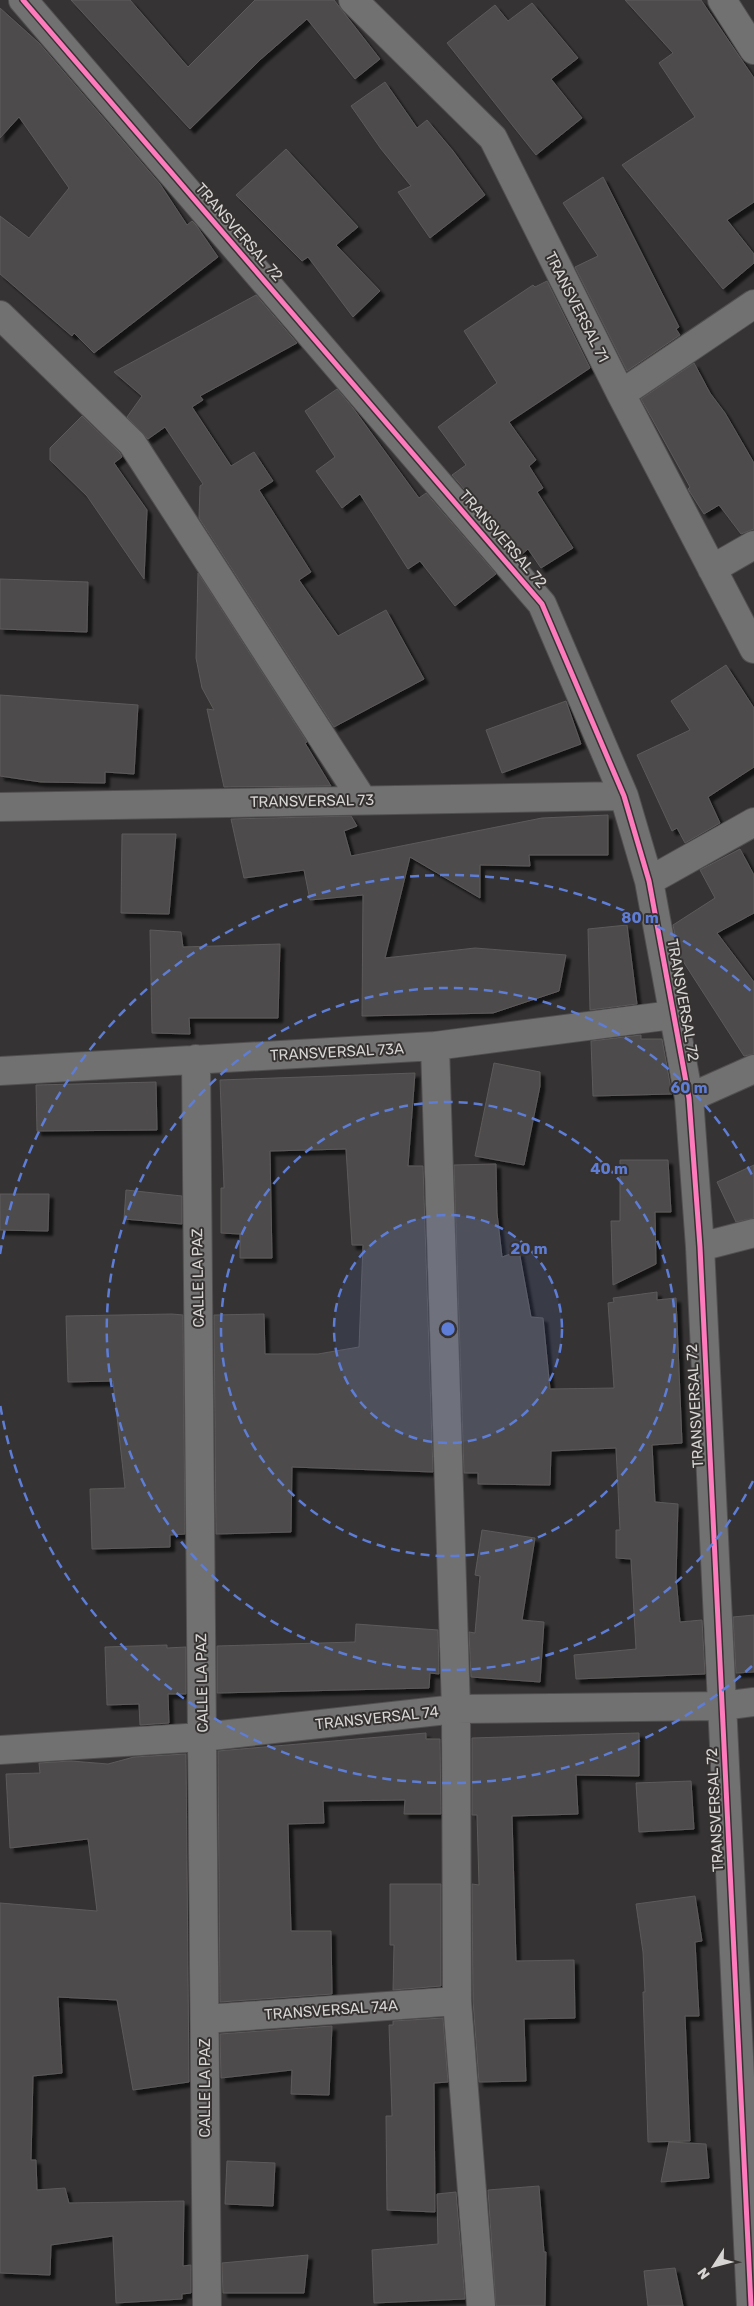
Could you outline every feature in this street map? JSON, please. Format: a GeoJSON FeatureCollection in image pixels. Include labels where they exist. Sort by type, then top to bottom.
{"type":"FeatureCollection","features":[{"type":"Feature","properties":{"kind":"street","name":"TRANSVERSAL 72"},"geometry":{"type":"LineString","coordinates":[[23,0],[542,604],[624,796],[649,881],[672,1015],[689,1098],[700,1247],[751,2247],[751,2306]]}},
{"type":"Feature","properties":{"kind":"street","name":"TRANSVERSAL 71"},"geometry":{"type":"LineString","coordinates":[[353,0],[493,138],[620,394],[754,649]]}},
{"type":"Feature","properties":{"kind":"street"},"geometry":{"type":"LineString","coordinates":[[722,0],[754,50]]}},
{"type":"Feature","properties":{"kind":"street"},"geometry":{"type":"LineString","coordinates":[[620,394],[754,304]]}},
{"type":"Feature","properties":{"kind":"street"},"geometry":{"type":"LineString","coordinates":[[0,315],[132,443],[362,799]]}},
{"type":"Feature","properties":{"kind":"street"},"geometry":{"type":"LineString","coordinates":[[712,569],[754,546]]}},
{"type":"Feature","properties":{"kind":"street","name":"TRANSVERSAL 73"},"geometry":{"type":"LineString","coordinates":[[0,807],[362,799],[624,796]]}},
{"type":"Feature","properties":{"kind":"street"},"geometry":{"type":"LineString","coordinates":[[649,881],[754,822]]}},
{"type":"Feature","properties":{"kind":"street","name":"TRANSVERSAL 73A"},"geometry":{"type":"LineString","coordinates":[[0,1070],[435,1046],[672,1015]]}},
{"type":"Feature","properties":{"kind":"street"},"geometry":{"type":"LineString","coordinates":[[435,1046],[456,1709],[457,2001],[481,2306]]}},
{"type":"Feature","properties":{"kind":"street","name":"CALLE LA PAZ"},"geometry":{"type":"LineString","coordinates":[[196,1059],[207,2306]]}},
{"type":"Feature","properties":{"kind":"street"},"geometry":{"type":"LineString","coordinates":[[689,1098],[754,1069]]}},
{"type":"Feature","properties":{"kind":"street"},"geometry":{"type":"LineString","coordinates":[[700,1247],[754,1233]]}},
{"type":"Feature","properties":{"kind":"street","name":"TRANSVERSAL 74"},"geometry":{"type":"LineString","coordinates":[[0,1750],[202,1738],[456,1709],[722,1706],[754,1702]]}},
{"type":"Feature","properties":{"kind":"street","name":"TRANSVERSAL 74A"},"geometry":{"type":"LineString","coordinates":[[205,2019],[457,2001]]}},
{"type":"Feature","properties":{"kind":"building"},"geometry":{"type":"Polygon","coordinates":[[[71,0],[130,0],[188,67],[255,0],[334,0],[380,59],[355,79],[307,19],[261,59],[190,129],[71,0]]]}},
{"type":"Feature","properties":{"kind":"building"},"geometry":{"type":"Polygon","coordinates":[[[625,0],[701,0],[754,78],[754,202],[727,220],[754,254],[754,263],[723,289],[622,165],[695,117],[659,63],[673,53],[625,0]]]}},
{"type":"Feature","properties":{"kind":"building"},"geometry":{"type":"Polygon","coordinates":[[[532,3],[578,58],[551,79],[582,118],[536,155],[447,43],[495,5],[508,21],[532,3]]]}},
{"type":"Feature","properties":{"kind":"building"},"geometry":{"type":"Polygon","coordinates":[[[0,8],[39,43],[160,184],[187,225],[192,221],[196,225],[218,257],[94,353],[74,333],[72,336],[0,274],[0,216],[29,238],[69,188],[19,117],[0,138],[0,8]]]}},
{"type":"Feature","properties":{"kind":"building"},"geometry":{"type":"Polygon","coordinates":[[[385,82],[417,128],[427,120],[453,151],[485,195],[430,238],[398,192],[411,186],[381,149],[351,106],[385,82]]]}},
{"type":"Feature","properties":{"kind":"building"},"geometry":{"type":"Polygon","coordinates":[[[286,149],[358,227],[336,245],[380,291],[353,317],[308,257],[302,261],[236,195],[286,149]]]}},
{"type":"Feature","properties":{"kind":"building"},"geometry":{"type":"Polygon","coordinates":[[[603,177],[679,327],[676,329],[680,335],[627,371],[575,267],[598,256],[563,203],[603,177]]]}},
{"type":"Feature","properties":{"kind":"building"},"geometry":{"type":"Polygon","coordinates":[[[547,281],[590,368],[509,422],[536,460],[529,466],[543,488],[537,492],[573,548],[541,568],[528,549],[521,555],[452,475],[466,465],[438,427],[497,383],[464,331],[533,285],[535,287],[547,281]]]}},
{"type":"Feature","properties":{"kind":"building"},"geometry":{"type":"Polygon","coordinates":[[[256,295],[297,343],[200,396],[203,400],[192,407],[231,466],[254,452],[273,481],[259,490],[311,572],[299,580],[338,636],[386,610],[424,679],[334,727],[199,518],[200,486],[203,484],[165,427],[148,439],[127,417],[142,396],[114,372],[256,295]]]}},
{"type":"Feature","properties":{"kind":"building"},"geometry":{"type":"Polygon","coordinates":[[[694,363],[710,393],[725,413],[754,463],[754,529],[741,534],[719,505],[704,514],[688,489],[690,487],[641,399],[694,363]]]}},
{"type":"Feature","properties":{"kind":"building"},"geometry":{"type":"Polygon","coordinates":[[[337,389],[419,498],[426,493],[496,574],[455,606],[420,561],[408,569],[360,494],[342,508],[316,471],[335,457],[305,411],[337,389]]]}},
{"type":"Feature","properties":{"kind":"building"},"geometry":{"type":"Polygon","coordinates":[[[82,416],[120,453],[122,457],[114,463],[147,510],[144,579],[87,496],[50,460],[50,448],[82,416]]]}},
{"type":"Feature","properties":{"kind":"building"},"geometry":{"type":"Polygon","coordinates":[[[198,573],[307,742],[305,743],[331,786],[224,787],[207,709],[214,710],[202,688],[196,658],[198,573]]]}},
{"type":"Feature","properties":{"kind":"building"},"geometry":{"type":"Polygon","coordinates":[[[0,579],[88,582],[87,632],[0,629],[0,579]]]}},
{"type":"Feature","properties":{"kind":"building"},"geometry":{"type":"Polygon","coordinates":[[[726,665],[754,708],[754,767],[708,797],[720,823],[685,843],[677,828],[672,831],[637,755],[690,730],[671,701],[726,665]]]}},
{"type":"Feature","properties":{"kind":"building"},"geometry":{"type":"Polygon","coordinates":[[[0,695],[138,705],[134,774],[105,772],[105,783],[41,782],[0,776],[0,695]]]}},
{"type":"Feature","properties":{"kind":"building"},"geometry":{"type":"Polygon","coordinates":[[[566,701],[581,744],[502,773],[486,730],[566,701]]]}},
{"type":"Feature","properties":{"kind":"building"},"geometry":{"type":"Polygon","coordinates":[[[608,815],[608,855],[529,855],[530,866],[480,865],[480,898],[410,857],[385,958],[475,948],[566,955],[559,991],[493,1013],[362,1016],[363,895],[310,900],[304,870],[244,878],[231,819],[351,816],[357,826],[344,831],[351,856],[542,818],[608,815]]]}},
{"type":"Feature","properties":{"kind":"building"},"geometry":{"type":"Polygon","coordinates":[[[122,834],[176,834],[169,914],[121,913],[122,834]]]}},
{"type":"Feature","properties":{"kind":"building"},"geometry":{"type":"Polygon","coordinates":[[[740,849],[754,875],[754,913],[717,933],[754,982],[754,1054],[744,1056],[679,955],[673,925],[715,898],[700,870],[740,849]]]}},
{"type":"Feature","properties":{"kind":"building"},"geometry":{"type":"Polygon","coordinates":[[[627,925],[637,1004],[590,1010],[588,929],[627,925]]]}},
{"type":"Feature","properties":{"kind":"building"},"geometry":{"type":"Polygon","coordinates":[[[150,930],[181,932],[183,947],[280,944],[278,1018],[189,1018],[190,1034],[152,1033],[150,930]]]}},
{"type":"Feature","properties":{"kind":"building"},"geometry":{"type":"Polygon","coordinates":[[[641,1035],[641,1039],[662,1039],[672,1094],[593,1096],[591,1041],[641,1035]]]}},
{"type":"Feature","properties":{"kind":"building"},"geometry":{"type":"Polygon","coordinates":[[[494,1063],[540,1072],[540,1086],[524,1165],[475,1156],[494,1063]]]}},
{"type":"Feature","properties":{"kind":"building"},"geometry":{"type":"Polygon","coordinates":[[[415,1073],[408,1166],[423,1166],[433,1472],[292,1467],[291,1532],[216,1534],[214,1315],[264,1314],[265,1354],[318,1354],[359,1347],[363,1245],[352,1245],[346,1149],[270,1151],[272,1258],[240,1258],[240,1234],[221,1233],[221,1188],[224,1188],[220,1080],[415,1073]]]}},
{"type":"Feature","properties":{"kind":"building"},"geometry":{"type":"Polygon","coordinates":[[[156,1082],[157,1130],[37,1131],[36,1085],[156,1082]]]}},
{"type":"Feature","properties":{"kind":"building"},"geometry":{"type":"Polygon","coordinates":[[[620,1160],[668,1160],[671,1212],[655,1212],[656,1264],[613,1285],[611,1221],[620,1221],[620,1160]]]}},
{"type":"Feature","properties":{"kind":"building"},"geometry":{"type":"Polygon","coordinates":[[[496,1164],[497,1213],[502,1257],[519,1251],[531,1317],[543,1318],[550,1389],[614,1388],[608,1303],[614,1302],[613,1298],[657,1292],[657,1300],[676,1298],[682,1443],[652,1445],[655,1502],[678,1504],[676,1578],[680,1622],[702,1620],[705,1674],[576,1679],[574,1655],[636,1649],[631,1559],[616,1558],[616,1530],[620,1530],[616,1448],[551,1451],[550,1485],[478,1484],[478,1473],[464,1473],[454,1165],[496,1164]]]}},
{"type":"Feature","properties":{"kind":"building"},"geometry":{"type":"Polygon","coordinates":[[[754,1165],[754,1218],[736,1222],[717,1182],[754,1165]]]}},
{"type":"Feature","properties":{"kind":"building"},"geometry":{"type":"Polygon","coordinates":[[[126,1190],[182,1196],[182,1224],[124,1219],[126,1190]]]}},
{"type":"Feature","properties":{"kind":"building"},"geometry":{"type":"Polygon","coordinates":[[[0,1194],[49,1194],[48,1231],[0,1230],[0,1194]]]}},
{"type":"Feature","properties":{"kind":"building"},"geometry":{"type":"Polygon","coordinates":[[[183,1315],[185,1534],[170,1535],[170,1547],[92,1549],[90,1489],[125,1488],[113,1381],[68,1382],[66,1316],[183,1315]]]}},
{"type":"Feature","properties":{"kind":"building"},"geometry":{"type":"Polygon","coordinates":[[[482,1530],[535,1538],[522,1620],[544,1622],[540,1682],[471,1677],[469,1632],[475,1633],[480,1576],[475,1575],[482,1530]]]}},
{"type":"Feature","properties":{"kind":"building"},"geometry":{"type":"Polygon","coordinates":[[[754,1615],[754,1672],[736,1673],[733,1617],[754,1615]]]}},
{"type":"Feature","properties":{"kind":"building"},"geometry":{"type":"Polygon","coordinates":[[[356,1624],[438,1630],[439,1674],[430,1673],[429,1688],[217,1693],[217,1646],[355,1642],[356,1624]]]}},
{"type":"Feature","properties":{"kind":"building"},"geometry":{"type":"Polygon","coordinates":[[[167,1645],[167,1648],[186,1647],[186,1694],[168,1694],[169,1723],[140,1725],[139,1704],[107,1705],[105,1647],[167,1645]]]}},
{"type":"Feature","properties":{"kind":"building"},"geometry":{"type":"Polygon","coordinates":[[[426,1733],[426,1739],[440,1739],[441,1814],[404,1814],[405,1800],[323,1801],[324,1823],[288,1824],[291,1931],[331,1931],[332,1994],[220,2002],[218,1751],[426,1733]]]}},
{"type":"Feature","properties":{"kind":"building"},"geometry":{"type":"Polygon","coordinates":[[[639,1733],[639,1776],[576,1775],[578,1814],[512,1816],[516,1961],[574,1960],[575,2018],[524,2019],[526,2081],[479,2082],[473,2000],[472,1884],[479,1885],[477,1815],[472,1815],[472,1738],[639,1733]]]}},
{"type":"Feature","properties":{"kind":"building"},"geometry":{"type":"Polygon","coordinates":[[[186,1754],[189,2082],[133,2090],[117,2000],[58,1997],[62,2073],[33,2076],[31,2160],[36,2160],[37,2190],[65,2188],[69,2203],[184,2201],[183,2266],[191,2265],[191,2293],[182,2294],[182,2299],[116,2303],[113,2236],[51,2245],[50,2275],[0,2273],[0,1903],[97,1911],[88,1839],[10,1848],[6,1774],[40,1773],[39,1763],[71,1761],[108,1764],[134,1757],[186,1754]]]}},
{"type":"Feature","properties":{"kind":"building"},"geometry":{"type":"Polygon","coordinates":[[[691,1781],[694,1829],[639,1832],[636,1783],[691,1781]]]}},
{"type":"Feature","properties":{"kind":"building"},"geometry":{"type":"Polygon","coordinates":[[[390,1884],[441,1884],[441,1986],[393,1990],[394,1945],[390,1945],[390,1884]]]}},
{"type":"Feature","properties":{"kind":"building"},"geometry":{"type":"Polygon","coordinates":[[[695,1896],[702,1941],[695,1942],[699,2016],[685,2016],[690,2141],[648,2142],[643,1952],[636,1904],[695,1896]]]}},
{"type":"Feature","properties":{"kind":"building"},"geometry":{"type":"Polygon","coordinates":[[[443,2018],[448,2082],[434,2083],[435,2212],[387,2210],[386,2116],[392,2116],[389,2025],[393,2025],[393,2021],[443,2018]]]}},
{"type":"Feature","properties":{"kind":"building"},"geometry":{"type":"Polygon","coordinates":[[[332,2026],[329,2095],[291,2094],[292,2070],[221,2078],[220,2034],[332,2026]]]}},
{"type":"Feature","properties":{"kind":"building"},"geometry":{"type":"Polygon","coordinates":[[[669,2142],[706,2144],[709,2178],[661,2182],[669,2142]]]}},
{"type":"Feature","properties":{"kind":"building"},"geometry":{"type":"Polygon","coordinates":[[[227,2161],[275,2163],[273,2206],[225,2204],[227,2161]]]}},
{"type":"Feature","properties":{"kind":"building"},"geometry":{"type":"Polygon","coordinates":[[[539,2186],[544,2252],[546,2252],[545,2306],[496,2306],[488,2190],[539,2186]]]}},
{"type":"Feature","properties":{"kind":"building"},"geometry":{"type":"Polygon","coordinates":[[[456,2192],[465,2299],[374,2303],[372,2250],[438,2244],[437,2194],[456,2192]]]}},
{"type":"Feature","properties":{"kind":"building"},"geometry":{"type":"Polygon","coordinates":[[[308,2255],[304,2293],[223,2293],[222,2263],[308,2255]]]}},
{"type":"Feature","properties":{"kind":"building"},"geometry":{"type":"Polygon","coordinates":[[[675,2268],[683,2306],[648,2306],[644,2271],[675,2268]]]}},
{"type":"Feature","properties":{"kind":"cycle path"},"geometry":{"type":"LineString","coordinates":[[23,0],[542,604],[624,796],[649,881],[689,1098],[700,1247],[751,2306]]}}]}
